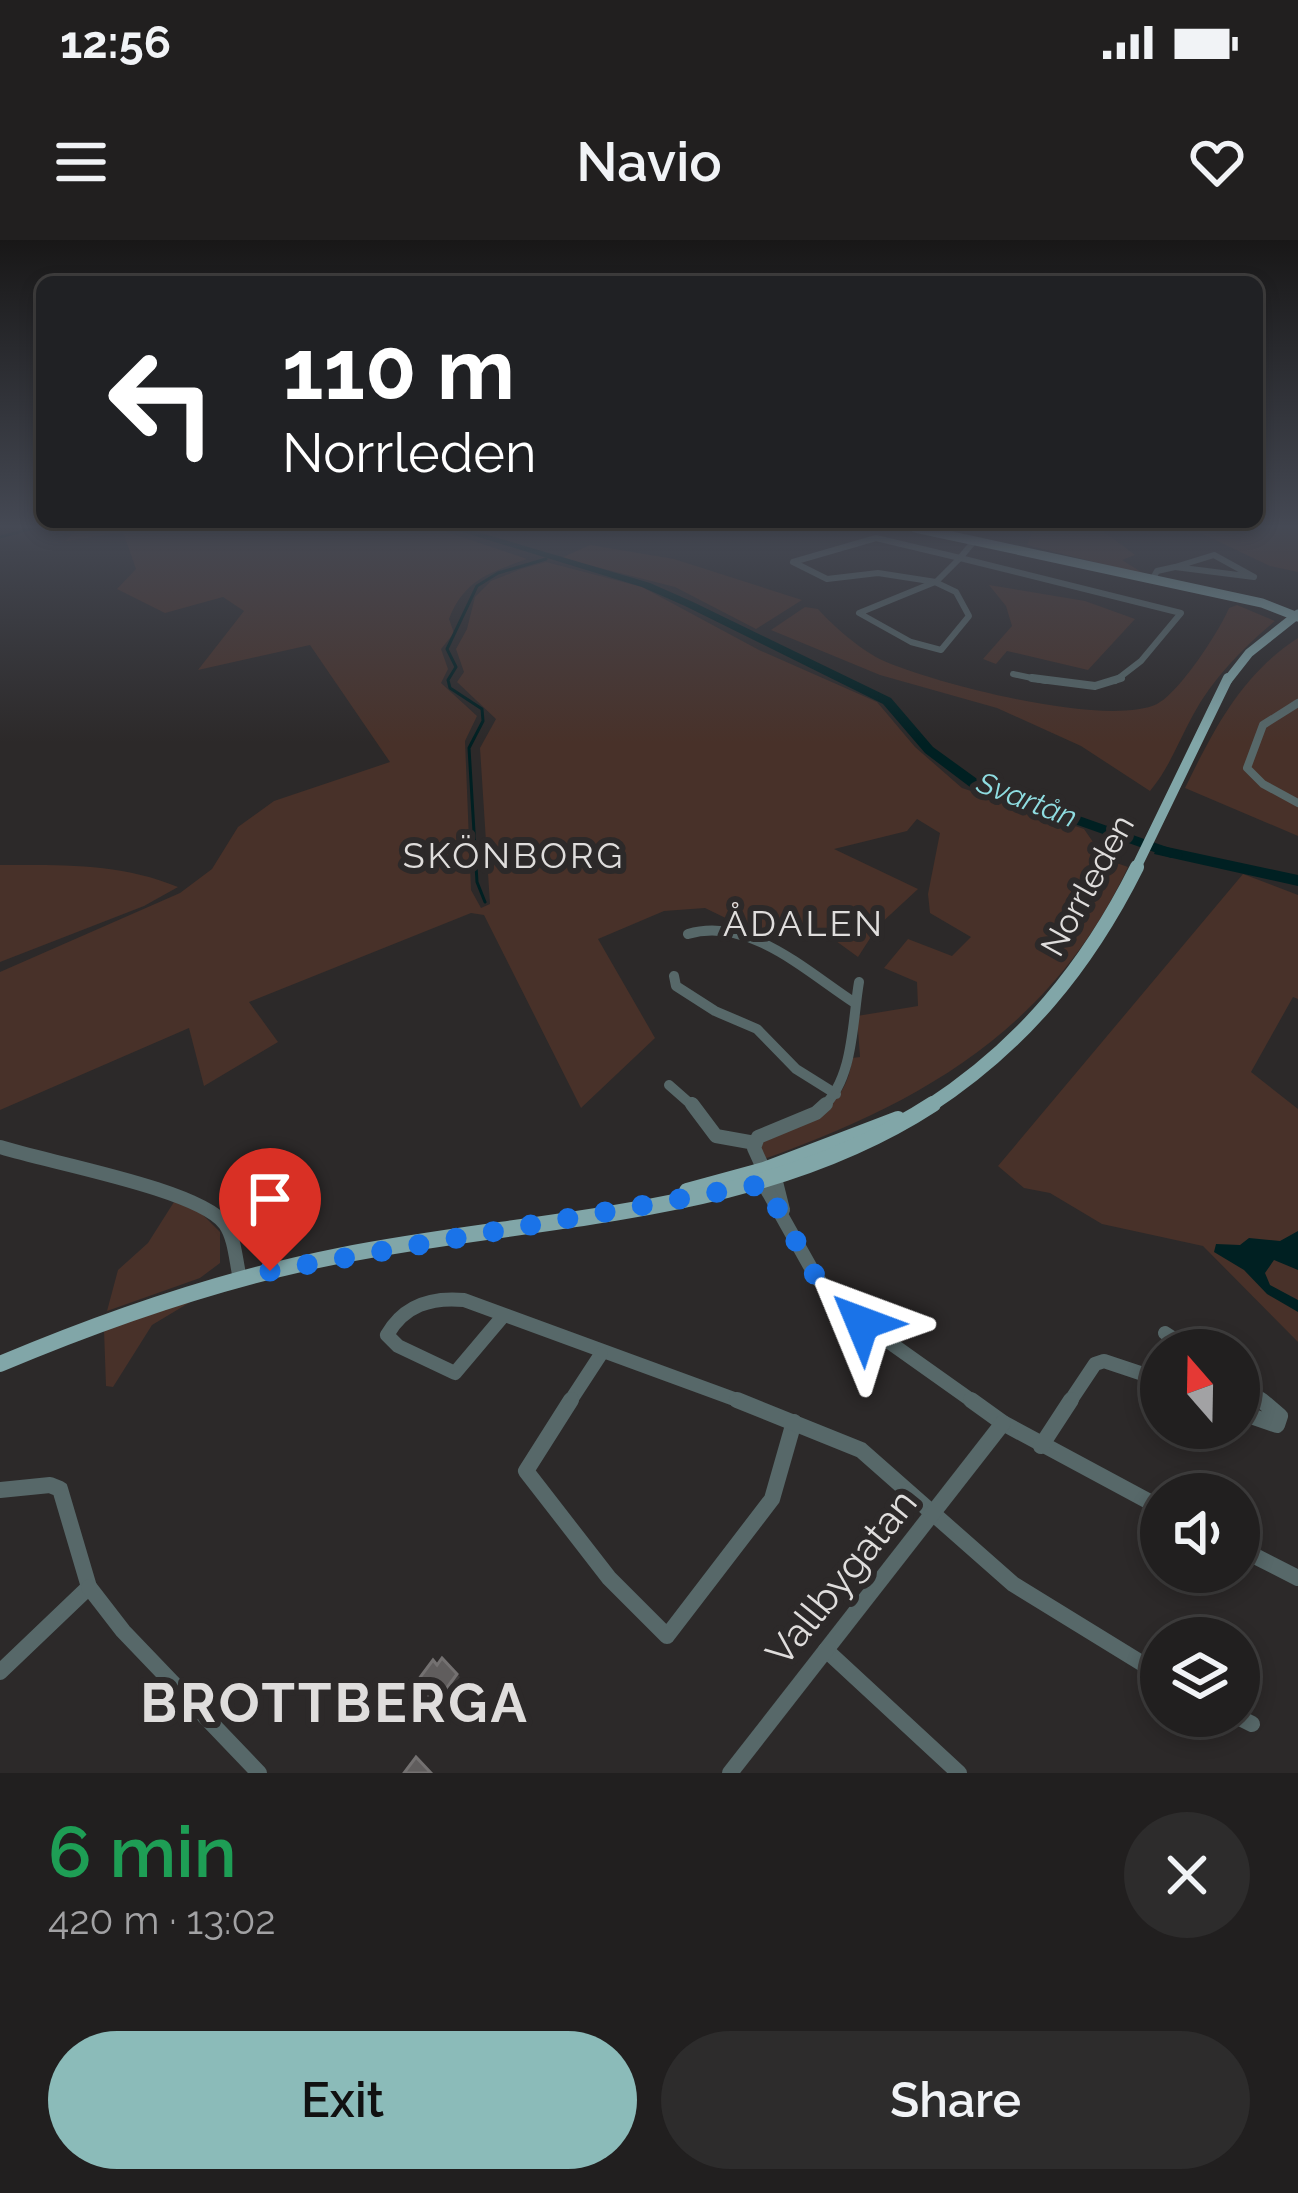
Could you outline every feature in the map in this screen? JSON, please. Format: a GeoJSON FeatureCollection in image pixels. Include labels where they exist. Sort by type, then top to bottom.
{"type":"FeatureCollection","features":[{"type":"Feature","properties":{"kind":"main road"},"geometry":{"type":"LineString","coordinates":[[1240,600],[1295,616]]}},
{"type":"Feature","properties":{"kind":"main road"},"geometry":{"type":"LineString","coordinates":[[1243,600],[1295,616]]}},
{"type":"Feature","properties":{"kind":"main road","name":"Norrleden"},"geometry":{"type":"LineString","coordinates":[[0,1364],[240,1279],[359,1252],[618,1210],[767,1174],[880,1138],[996,1060],[1087,958],[1118,904],[1208,713],[1295,616]]}},
{"type":"Feature","properties":{"kind":"street"},"geometry":{"type":"LineString","coordinates":[[893,600],[859,614],[911,642],[940,650],[970,611],[961,600]]}},
{"type":"Feature","properties":{"kind":"street"},"geometry":{"type":"LineString","coordinates":[[1013,674],[1087,688],[1120,682],[1181,613],[1127,600]]}},
{"type":"Feature","properties":{"kind":"street"},"geometry":{"type":"LineString","coordinates":[[1298,703],[1263,725],[1247,768],[1263,784],[1298,803]]}},
{"type":"Feature","properties":{"kind":"street"},"geometry":{"type":"LineString","coordinates":[[688,934],[726,927],[775,951],[855,1004]]}},
{"type":"Feature","properties":{"kind":"street"},"geometry":{"type":"LineString","coordinates":[[674,976],[676,986],[704,1005],[758,1029],[796,1069],[836,1094]]}},
{"type":"Feature","properties":{"kind":"street"},"geometry":{"type":"LineString","coordinates":[[755,1143],[769,1130],[817,1113],[836,1094],[844,1073],[859,982]]}},
{"type":"Feature","properties":{"kind":"street"},"geometry":{"type":"LineString","coordinates":[[670,1085],[691,1102],[716,1136],[755,1143]]}},
{"type":"Feature","properties":{"kind":"street"},"geometry":{"type":"LineString","coordinates":[[755,1143],[816,1277],[851,1315],[1003,1423],[1140,1497]]}},
{"type":"Feature","properties":{"kind":"street"},"geometry":{"type":"LineString","coordinates":[[0,1147],[194,1202],[224,1223],[240,1279]]}},
{"type":"Feature","properties":{"kind":"street"},"geometry":{"type":"LineString","coordinates":[[503,1315],[459,1370],[450,1373],[398,1346],[386,1334],[410,1309],[434,1299],[464,1300],[794,1422],[875,1457],[965,1546],[1053,1612],[1140,1663]]}},
{"type":"Feature","properties":{"kind":"street"},"geometry":{"type":"LineString","coordinates":[[601,1354],[526,1471],[609,1578],[667,1636],[772,1499],[794,1422]]}},
{"type":"Feature","properties":{"kind":"street"},"geometry":{"type":"LineString","coordinates":[[1041,1446],[1094,1364],[1104,1361],[1140,1373]]}},
{"type":"Feature","properties":{"kind":"street"},"geometry":{"type":"LineString","coordinates":[[1260,1399],[1280,1416],[1277,1425],[1260,1422]]}},
{"type":"Feature","properties":{"kind":"street","name":"Vallbygatan"},"geometry":{"type":"LineString","coordinates":[[730,1773],[1003,1423]]}},
{"type":"Feature","properties":{"kind":"street"},"geometry":{"type":"LineString","coordinates":[[0,1490],[50,1485],[60,1489],[89,1587],[123,1630],[259,1773]]}},
{"type":"Feature","properties":{"kind":"street"},"geometry":{"type":"LineString","coordinates":[[1260,1559],[1298,1578]]}},
{"type":"Feature","properties":{"kind":"street"},"geometry":{"type":"LineString","coordinates":[[0,1672],[89,1587]]}},
{"type":"Feature","properties":{"kind":"street"},"geometry":{"type":"LineString","coordinates":[[826,1650],[959,1773]]}},
{"type":"Feature","properties":{"kind":"shaded area"},"geometry":{"type":"Polygon","coordinates":[[[138,600],[214,600],[165,613],[138,600]]]}},
{"type":"Feature","properties":{"kind":"shaded area"},"geometry":{"type":"Polygon","coordinates":[[[227,600],[459,600],[449,619],[454,633],[441,649],[448,669],[441,683],[477,716],[465,741],[471,890],[481,908],[490,904],[480,748],[496,719],[457,682],[464,672],[456,649],[474,600],[665,600],[759,650],[877,702],[915,747],[962,788],[1084,829],[1093,842],[1090,846],[1102,858],[1128,867],[1062,972],[978,1052],[878,1112],[764,1159],[760,1144],[820,1113],[841,1091],[852,1058],[860,1057],[857,1016],[918,1006],[917,982],[884,968],[908,939],[952,956],[971,937],[930,913],[928,894],[940,833],[917,819],[907,831],[834,849],[918,889],[878,926],[858,957],[825,933],[744,927],[705,908],[664,911],[598,939],[655,1038],[581,1108],[484,915],[471,913],[249,1002],[278,1042],[204,1086],[189,1028],[0,1110],[0,972],[180,893],[212,869],[238,827],[274,801],[390,762],[310,645],[198,670],[244,611],[227,600]]]}},
{"type":"Feature","properties":{"kind":"shaded area"},"geometry":{"type":"Polygon","coordinates":[[[699,600],[802,600],[756,629],[699,600]]]}},
{"type":"Feature","properties":{"kind":"shaded area"},"geometry":{"type":"Polygon","coordinates":[[[1001,600],[1076,600],[1135,619],[1088,670],[1007,651],[996,664],[983,659],[1012,626],[1001,600]]]}},
{"type":"Feature","properties":{"kind":"shaded area"},"geometry":{"type":"Polygon","coordinates":[[[1237,605],[1275,621],[1210,688],[1150,791],[1081,746],[997,708],[880,675],[771,630],[805,607],[818,609],[867,651],[909,670],[1021,700],[1100,711],[1133,710],[1157,704],[1176,688],[1229,608],[1237,605]]]}},
{"type":"Feature","properties":{"kind":"shaded area"},"geometry":{"type":"Polygon","coordinates":[[[1298,638],[1298,836],[1185,788],[1218,724],[1245,686],[1298,638]]]}},
{"type":"Feature","properties":{"kind":"shaded area"},"geometry":{"type":"Polygon","coordinates":[[[0,865],[113,869],[178,887],[144,906],[0,962],[0,865]]]}},
{"type":"Feature","properties":{"kind":"shaded area"},"geometry":{"type":"Polygon","coordinates":[[[1243,874],[1298,895],[1298,999],[1293,997],[1251,1072],[1298,1109],[1298,1342],[1203,1246],[1102,1224],[1050,1193],[1024,1188],[998,1166],[1243,874]]]}},
{"type":"Feature","properties":{"kind":"shaded area"},"geometry":{"type":"Polygon","coordinates":[[[174,1202],[200,1212],[220,1232],[220,1263],[200,1278],[107,1311],[118,1270],[148,1243],[174,1202]]]}},
{"type":"Feature","properties":{"kind":"shaded area"},"geometry":{"type":"Polygon","coordinates":[[[197,1298],[152,1325],[113,1387],[106,1386],[104,1330],[197,1298]]]}},
{"type":"Feature","properties":{"kind":"water"},"geometry":{"type":"Polygon","coordinates":[[[1158,845],[1298,875],[1298,886],[1154,854],[1158,845]]]}},
{"type":"Feature","properties":{"kind":"water"},"geometry":{"type":"Polygon","coordinates":[[[1298,1231],[1298,1270],[1274,1260],[1265,1273],[1270,1285],[1298,1300],[1298,1312],[1214,1252],[1216,1244],[1240,1245],[1249,1238],[1280,1241],[1298,1231]]]}},
{"type":"Feature","properties":{"kind":"building"},"geometry":{"type":"Polygon","coordinates":[[[442,1658],[457,1674],[430,1711],[414,1694],[419,1688],[415,1684],[433,1660],[437,1665],[442,1658]]]}},
{"type":"Feature","properties":{"kind":"building"},"geometry":{"type":"Polygon","coordinates":[[[416,1757],[431,1773],[404,1773],[416,1757]]]}},
{"type":"Feature","properties":{"kind":"waterway"},"geometry":{"type":"LineString","coordinates":[[471,600],[447,649],[456,667],[448,680],[450,688],[482,709],[483,721],[469,748],[477,882],[485,902]]}},
{"type":"Feature","properties":{"kind":"waterway","name":"Svartån"},"geometry":{"type":"LineString","coordinates":[[679,600],[887,701],[929,750],[975,784],[1176,855]]}},
{"type":"Feature","properties":{"kind":"district","name":"SKÖNBORG"},"geometry":{"type":"Point","coordinates":[514,855]}},
{"type":"Feature","properties":{"kind":"district","name":"ÅDALEN"},"geometry":{"type":"Point","coordinates":[804,923]}},
{"type":"Feature","properties":{"kind":"district","name":"BROTTBERGA"},"geometry":{"type":"Point","coordinates":[335,1703]}},
{"type":"Feature","properties":{"kind":"route"},"geometry":{"type":"LineString","coordinates":[[270,1271],[764,1184],[816,1277],[862,1323]]}}]}
